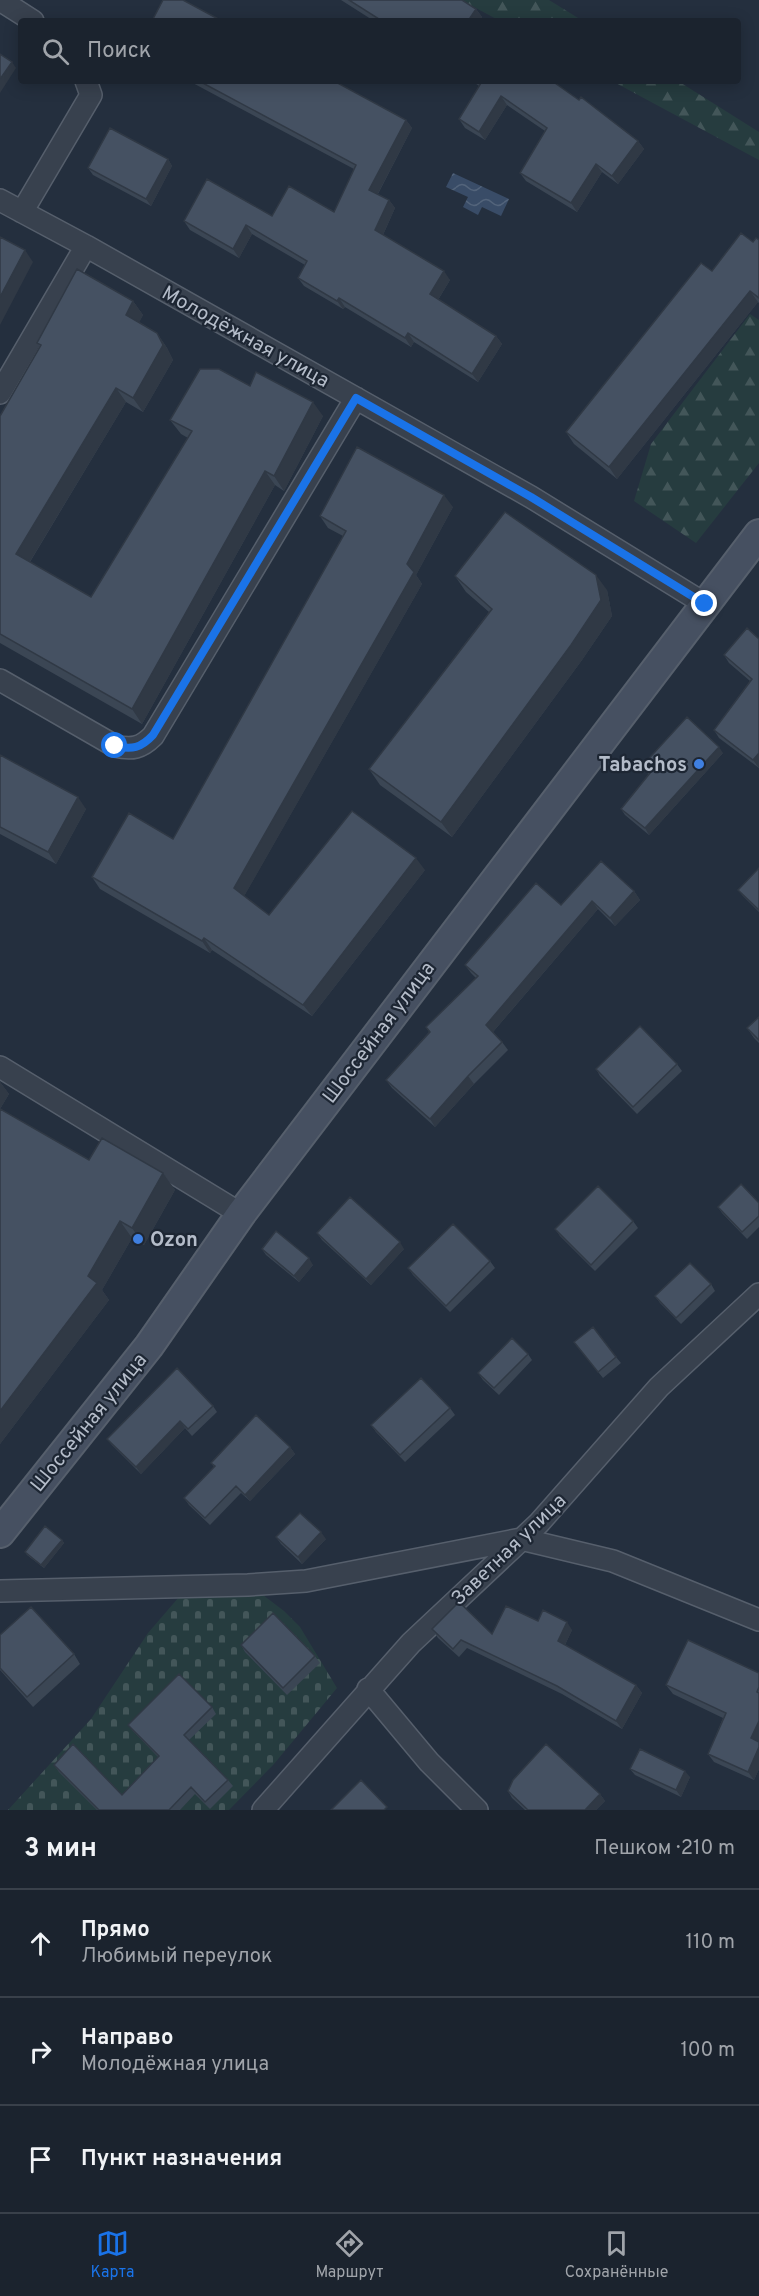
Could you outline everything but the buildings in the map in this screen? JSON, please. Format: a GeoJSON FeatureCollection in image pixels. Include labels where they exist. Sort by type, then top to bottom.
{"type":"FeatureCollection","features":[{"type":"Feature","properties":{"kind":"street"},"geometry":{"type":"LineString","coordinates":[[0,0],[28,18]]}},
{"type":"Feature","properties":{"kind":"street"},"geometry":{"type":"LineString","coordinates":[[22,212],[91,95],[87,84]]}},
{"type":"Feature","properties":{"kind":"street","name":"Молодёжная улица"},"geometry":{"type":"LineString","coordinates":[[0,200],[86,246],[531,497],[705,604]]}},
{"type":"Feature","properties":{"kind":"street"},"geometry":{"type":"LineString","coordinates":[[0,393],[86,246]]}},
{"type":"Feature","properties":{"kind":"street"},"geometry":{"type":"LineString","coordinates":[[0,680],[115,746],[129,749],[143,746],[153,735],[356,398]]}},
{"type":"Feature","properties":{"kind":"street","name":"Шоссейная улица"},"geometry":{"type":"LineString","coordinates":[[0,1533],[149,1346],[241,1214],[759,534]]}},
{"type":"Feature","properties":{"kind":"street"},"geometry":{"type":"LineString","coordinates":[[0,1067],[241,1214]]}},
{"type":"Feature","properties":{"kind":"street","name":"Заветная улица"},"geometry":{"type":"LineString","coordinates":[[263,1810],[411,1643],[562,1497],[659,1386],[759,1294]]}},
{"type":"Feature","properties":{"kind":"street"},"geometry":{"type":"LineString","coordinates":[[0,1591],[248,1585],[306,1581],[521,1539],[613,1561],[759,1620]]}},
{"type":"Feature","properties":{"kind":"street"},"geometry":{"type":"LineString","coordinates":[[368,1689],[429,1762],[477,1810]]}},
{"type":"Feature","properties":{"kind":"green space"},"geometry":{"type":"Polygon","coordinates":[[[461,0],[549,0],[578,18],[494,18],[461,0]]]}},
{"type":"Feature","properties":{"kind":"green space"},"geometry":{"type":"Polygon","coordinates":[[[618,84],[683,84],[759,132],[759,160],[618,84]]]}},
{"type":"Feature","properties":{"kind":"green space"},"geometry":{"type":"Polygon","coordinates":[[[750,314],[759,320],[759,463],[696,543],[634,501],[651,444],[750,314]]]}},
{"type":"Feature","properties":{"kind":"green space"},"geometry":{"type":"Polygon","coordinates":[[[263,1595],[300,1627],[337,1688],[274,1764],[229,1810],[8,1810],[91,1719],[148,1633],[179,1597],[263,1595]]]}},
{"type":"Feature","properties":{"kind":"water"},"geometry":{"type":"Polygon","coordinates":[[[453,173],[509,199],[501,216],[482,207],[478,215],[463,207],[468,197],[446,187],[453,173]]]}},
{"type":"Feature","properties":{"kind":"place","name":"Tabachos"},"geometry":{"type":"Point","coordinates":[699,764]}},
{"type":"Feature","properties":{"kind":"place","name":"Ozon"},"geometry":{"type":"Point","coordinates":[138,1239]}},
{"type":"Feature","properties":{"kind":"route"},"geometry":{"type":"LineString","coordinates":[[115,746],[129,749],[143,746],[153,735],[356,398],[531,497],[705,604]]}}]}
